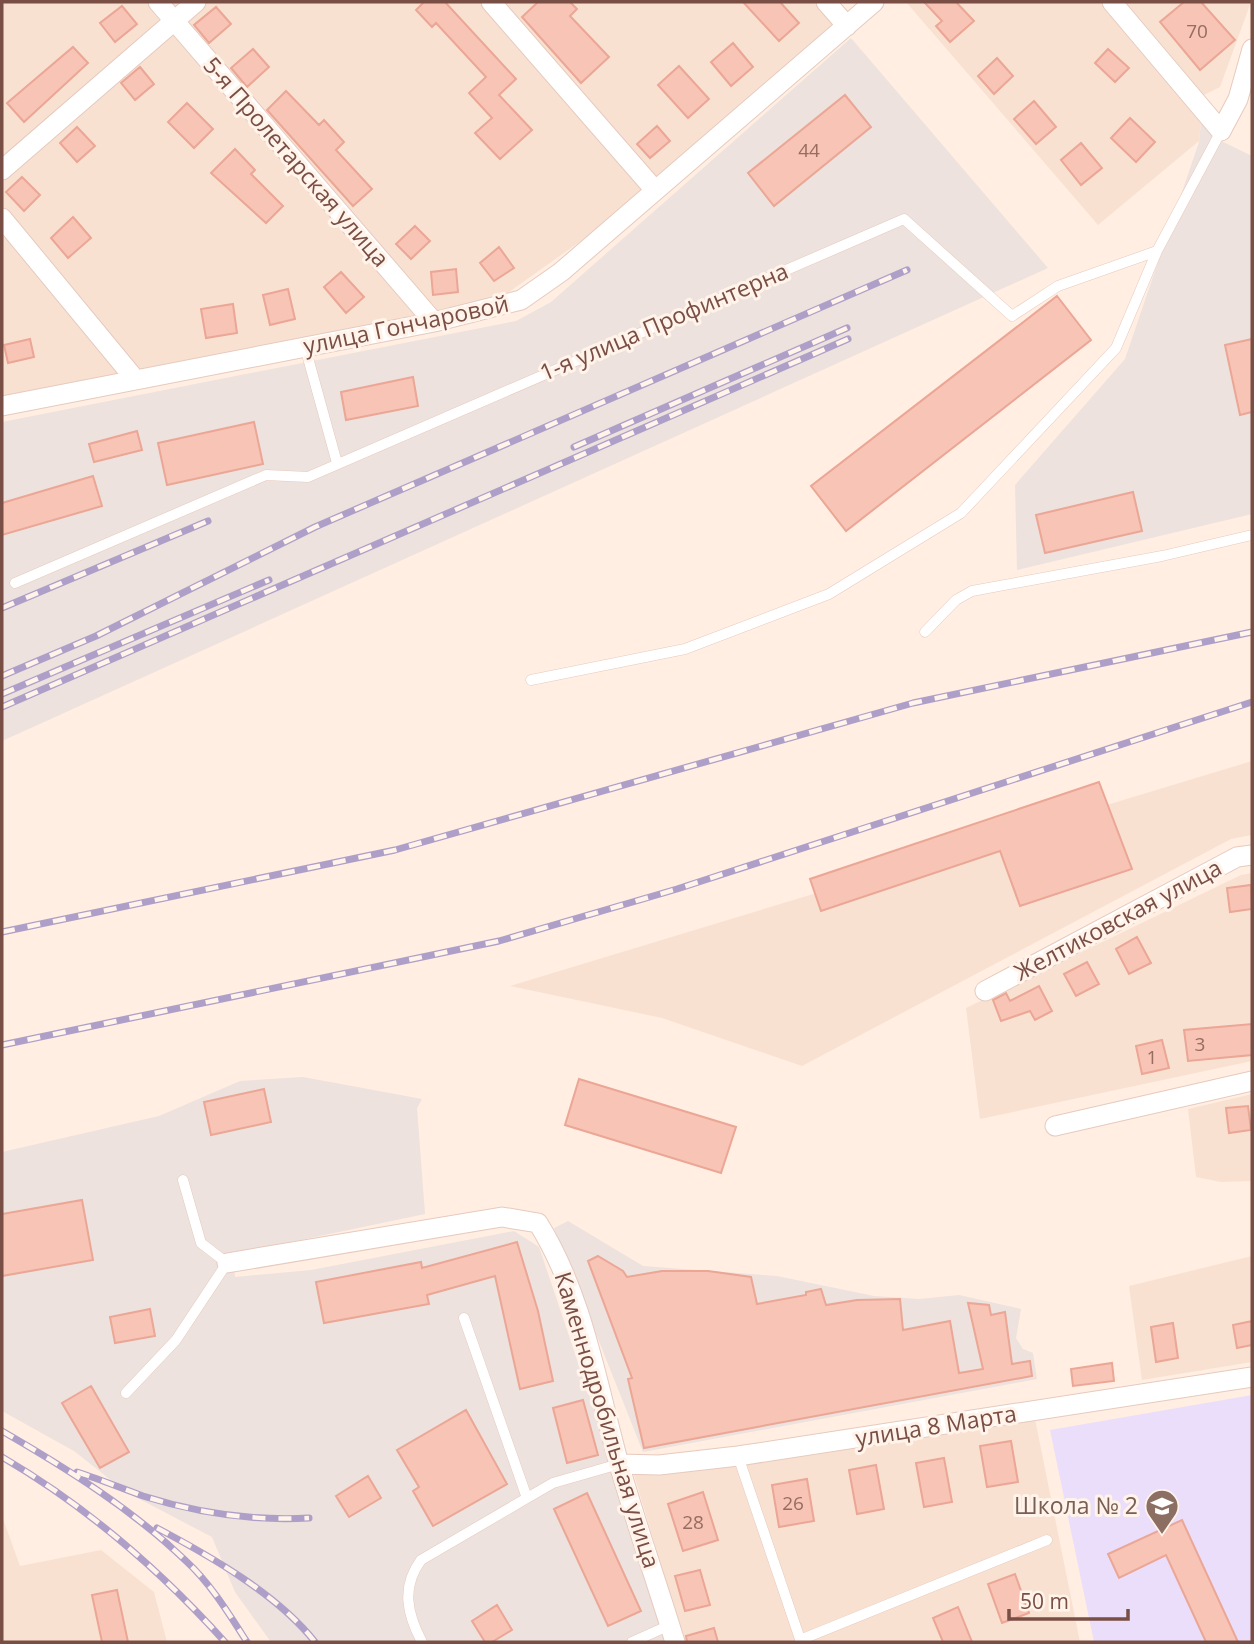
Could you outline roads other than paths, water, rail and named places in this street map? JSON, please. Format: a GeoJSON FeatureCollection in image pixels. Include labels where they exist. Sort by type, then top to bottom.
{"type":"FeatureCollection","features":[{"type":"Feature","properties":{"kind":"street","name":"5-я Пролетарская улица"},"geometry":{"type":"LineString","coordinates":[[158,2],[435,322]]}},
{"type":"Feature","properties":{"kind":"street"},"geometry":{"type":"LineString","coordinates":[[2,170],[196,2]]}},
{"type":"Feature","properties":{"kind":"street"},"geometry":{"type":"LineString","coordinates":[[491,2],[654,189]]}},
{"type":"Feature","properties":{"kind":"street"},"geometry":{"type":"LineString","coordinates":[[826,2],[847,26]]}},
{"type":"Feature","properties":{"kind":"street","name":"улица Гончаровой"},"geometry":{"type":"LineString","coordinates":[[2,406],[435,322],[521,300],[561,272],[654,189],[874,2]]}},
{"type":"Feature","properties":{"kind":"street"},"geometry":{"type":"LineString","coordinates":[[1112,2],[1222,131],[1238,99],[1252,49]]}},
{"type":"Feature","properties":{"kind":"street"},"geometry":{"type":"LineString","coordinates":[[2,218],[135,379]]}},
{"type":"Feature","properties":{"kind":"street","name":"Желтиковская улица"},"geometry":{"type":"LineString","coordinates":[[985,990],[1237,857],[1252,855]]}},
{"type":"Feature","properties":{"kind":"street"},"geometry":{"type":"LineString","coordinates":[[1055,1126],[1252,1081]]}},
{"type":"Feature","properties":{"kind":"street","name":"Каменнодробильная улица"},"geometry":{"type":"LineString","coordinates":[[227,1263],[502,1217],[538,1223],[556,1252],[598,1378],[619,1464],[672,1634]]}},
{"type":"Feature","properties":{"kind":"street","name":"улица 8 Марта"},"geometry":{"type":"LineString","coordinates":[[619,1464],[659,1465],[738,1456],[1252,1377]]}},
{"type":"Feature","properties":{"kind":"lane"},"geometry":{"type":"LineString","coordinates":[[531,680],[685,649],[829,594],[961,513],[1116,348],[1157,251],[1222,131]]}},
{"type":"Feature","properties":{"kind":"lane","name":"1-я улица Профинтерна"},"geometry":{"type":"LineString","coordinates":[[15,583],[266,475],[308,477],[904,219],[1012,316],[1058,286],[1157,251]]}},
{"type":"Feature","properties":{"kind":"lane"},"geometry":{"type":"LineString","coordinates":[[305,347],[337,463]]}},
{"type":"Feature","properties":{"kind":"lane"},"geometry":{"type":"LineString","coordinates":[[925,632],[956,600],[972,591],[1162,556],[1252,535]]}},
{"type":"Feature","properties":{"kind":"lane"},"geometry":{"type":"LineString","coordinates":[[126,1393],[176,1340],[227,1263],[201,1243],[183,1180]]}},
{"type":"Feature","properties":{"kind":"lane"},"geometry":{"type":"LineString","coordinates":[[464,1318],[527,1498]]}},
{"type":"Feature","properties":{"kind":"lane"},"geometry":{"type":"LineString","coordinates":[[738,1456],[800,1641],[1047,1540]]}},
{"type":"Feature","properties":{"kind":"lane"},"geometry":{"type":"LineString","coordinates":[[422,1642],[412,1624],[406,1592],[412,1572],[421,1560],[553,1483],[619,1464]]}},
{"type":"Feature","properties":{"kind":"lane"},"geometry":{"type":"LineString","coordinates":[[632,1642],[672,1634]]}},
{"type":"Feature","properties":{"kind":"railway"},"geometry":{"type":"LineString","coordinates":[[2,676],[96,636],[315,527],[907,270]]}},
{"type":"Feature","properties":{"kind":"railway"},"geometry":{"type":"LineString","coordinates":[[574,447],[847,328]]}},
{"type":"Feature","properties":{"kind":"railway"},"geometry":{"type":"LineString","coordinates":[[2,707],[848,339]]}},
{"type":"Feature","properties":{"kind":"railway"},"geometry":{"type":"LineString","coordinates":[[2,608],[208,521]]}},
{"type":"Feature","properties":{"kind":"railway"},"geometry":{"type":"LineString","coordinates":[[2,694],[269,580]]}},
{"type":"Feature","properties":{"kind":"railway"},"geometry":{"type":"LineString","coordinates":[[2,932],[395,850],[913,703],[1252,632]]}},
{"type":"Feature","properties":{"kind":"railway"},"geometry":{"type":"LineString","coordinates":[[2,1045],[499,941],[677,889],[1252,702]]}},
{"type":"Feature","properties":{"kind":"railway"},"geometry":{"type":"LineString","coordinates":[[2,1431],[98,1490],[165,1542],[204,1579],[247,1642]]}},
{"type":"Feature","properties":{"kind":"railway"},"geometry":{"type":"LineString","coordinates":[[2,1457],[63,1496],[121,1541],[175,1590],[225,1642]]}},
{"type":"Feature","properties":{"kind":"railway"},"geometry":{"type":"LineString","coordinates":[[77,1472],[143,1496],[204,1511],[246,1517],[309,1518]]}},
{"type":"Feature","properties":{"kind":"railway"},"geometry":{"type":"LineString","coordinates":[[157,1528],[199,1551],[262,1592],[299,1624],[315,1642]]}},
{"type":"Feature","properties":{"kind":"place","name":"Школа № 2"},"geometry":{"type":"Point","coordinates":[1162,1536]}}]}
